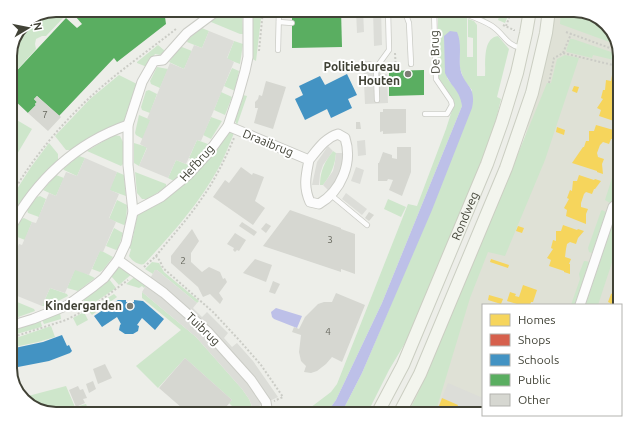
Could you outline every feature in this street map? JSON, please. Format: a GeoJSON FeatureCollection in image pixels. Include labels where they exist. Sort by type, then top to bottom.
{"type":"FeatureCollection","features":[{"type":"Feature","properties":{"kind":"main road","name":"Rondweg"},"geometry":{"type":"LineString","coordinates":[[381,407],[403,365],[487,164],[502,122],[523,48],[524,17]]}},
{"type":"Feature","properties":{"kind":"main road","name":"Rondweg"},"geometry":{"type":"LineString","coordinates":[[402,407],[420,374],[506,168],[532,92],[546,33],[548,17]]}},
{"type":"Feature","properties":{"kind":"street"},"geometry":{"type":"LineString","coordinates":[[17,324],[68,305],[104,278],[118,260],[126,243],[133,212],[128,165],[128,125],[142,82],[154,61],[163,60],[187,33],[209,17]]}},
{"type":"Feature","properties":{"kind":"street","name":"Hefbrug"},"geometry":{"type":"LineString","coordinates":[[133,212],[161,197],[188,175],[209,152],[228,126],[242,84],[248,58],[248,17]]}},
{"type":"Feature","properties":{"kind":"street"},"geometry":{"type":"LineString","coordinates":[[17,216],[46,176],[77,150],[109,132],[128,125]]}},
{"type":"Feature","properties":{"kind":"street","name":"Draaibrug"},"geometry":{"type":"LineString","coordinates":[[228,126],[309,160]]}},
{"type":"Feature","properties":{"kind":"street","name":"Draaibrug"},"geometry":{"type":"LineString","coordinates":[[338,134],[345,138],[349,148],[347,164],[341,181],[329,198],[319,204],[310,202],[306,193],[306,176],[309,160],[321,145],[331,136],[338,134]]}},
{"type":"Feature","properties":{"kind":"street"},"geometry":{"type":"LineString","coordinates":[[580,304],[613,206]]}},
{"type":"Feature","properties":{"kind":"street","name":"Tuibrug"},"geometry":{"type":"LineString","coordinates":[[118,260],[164,293],[207,331],[251,380],[266,402],[267,407]]}},
{"type":"Feature","properties":{"kind":"lane"},"geometry":{"type":"LineString","coordinates":[[278,50],[279,17]]}},
{"type":"Feature","properties":{"kind":"lane"},"geometry":{"type":"LineString","coordinates":[[377,100],[376,68],[389,50],[388,17]]}},
{"type":"Feature","properties":{"kind":"lane"},"geometry":{"type":"LineString","coordinates":[[407,17],[409,23],[411,64]]}},
{"type":"Feature","properties":{"kind":"lane","name":"De Brug"},"geometry":{"type":"LineString","coordinates":[[425,114],[447,114],[452,105],[451,100],[436,79],[434,17]]}},
{"type":"Feature","properties":{"kind":"lane"},"geometry":{"type":"LineString","coordinates":[[471,17],[490,25],[513,46],[523,48]]}},
{"type":"Feature","properties":{"kind":"lane"},"geometry":{"type":"LineString","coordinates":[[279,22],[292,23]]}},
{"type":"Feature","properties":{"kind":"lane"},"geometry":{"type":"LineString","coordinates":[[331,195],[367,225]]}},
{"type":"Feature","properties":{"kind":"path"},"geometry":{"type":"LineString","coordinates":[[506,26],[509,17]]}},
{"type":"Feature","properties":{"kind":"path"},"geometry":{"type":"LineString","coordinates":[[17,186],[39,153],[76,110],[116,75],[179,27]]}},
{"type":"Feature","properties":{"kind":"path"},"geometry":{"type":"LineString","coordinates":[[566,32],[612,48]]}},
{"type":"Feature","properties":{"kind":"path"},"geometry":{"type":"LineString","coordinates":[[549,83],[554,58],[563,53],[571,34]]}},
{"type":"Feature","properties":{"kind":"path"},"geometry":{"type":"LineString","coordinates":[[563,53],[613,65]]}},
{"type":"Feature","properties":{"kind":"path"},"geometry":{"type":"LineString","coordinates":[[17,336],[66,320],[106,297],[156,256],[160,260],[163,268],[213,312],[261,365],[283,397],[271,407]]}},
{"type":"Feature","properties":{"kind":"shaded area"},"geometry":{"type":"Polygon","coordinates":[[[356,17],[363,17],[364,32],[357,33],[356,17]]]}},
{"type":"Feature","properties":{"kind":"shaded area"},"geometry":{"type":"Polygon","coordinates":[[[373,17],[381,17],[382,45],[374,46],[373,17]]]}},
{"type":"Feature","properties":{"kind":"shaded area"},"geometry":{"type":"Polygon","coordinates":[[[553,17],[574,17],[591,21],[600,27],[608,36],[613,51],[613,304],[482,304],[482,407],[405,407],[498,220],[522,150],[553,17]]]}},
{"type":"Feature","properties":{"kind":"shaded area"},"geometry":{"type":"Polygon","coordinates":[[[209,31],[234,41],[227,58],[234,62],[201,141],[197,140],[186,164],[176,160],[168,178],[139,166],[147,148],[140,144],[150,120],[147,119],[170,63],[184,69],[194,45],[202,48],[209,31]]]}},
{"type":"Feature","properties":{"kind":"shaded area"},"geometry":{"type":"Polygon","coordinates":[[[363,61],[371,61],[381,74],[387,74],[388,103],[365,104],[363,61]]]}},
{"type":"Feature","properties":{"kind":"shaded area"},"geometry":{"type":"Polygon","coordinates":[[[365,140],[366,155],[358,156],[357,141],[365,140]]]}},
{"type":"Feature","properties":{"kind":"shaded area"},"geometry":{"type":"Polygon","coordinates":[[[328,146],[333,151],[323,165],[319,185],[312,185],[317,162],[328,146]]]}},
{"type":"Feature","properties":{"kind":"shaded area"},"geometry":{"type":"Polygon","coordinates":[[[336,153],[344,153],[340,175],[328,190],[323,185],[333,171],[336,153]]]}},
{"type":"Feature","properties":{"kind":"shaded area"},"geometry":{"type":"Polygon","coordinates":[[[85,158],[117,172],[110,190],[119,194],[109,218],[116,222],[103,252],[100,251],[89,275],[75,270],[65,293],[50,288],[42,306],[17,296],[17,249],[19,244],[22,245],[32,222],[36,223],[49,193],[56,196],[66,172],[77,176],[85,158]]]}},
{"type":"Feature","properties":{"kind":"shaded area"},"geometry":{"type":"Polygon","coordinates":[[[356,167],[364,170],[360,184],[351,181],[356,167]]]}},
{"type":"Feature","properties":{"kind":"shaded area"},"geometry":{"type":"Polygon","coordinates":[[[346,193],[367,209],[362,215],[342,199],[346,193]]]}},
{"type":"Feature","properties":{"kind":"shaded area"},"geometry":{"type":"Polygon","coordinates":[[[155,270],[157,270],[197,303],[193,308],[202,317],[207,312],[228,333],[224,338],[232,347],[237,343],[253,361],[278,397],[257,407],[252,407],[242,389],[196,337],[142,292],[155,270]]]}},
{"type":"Feature","properties":{"kind":"shaded area"},"geometry":{"type":"Polygon","coordinates":[[[448,383],[482,398],[482,407],[457,407],[458,405],[442,398],[448,383]]]}},
{"type":"Feature","properties":{"kind":"green space"},"geometry":{"type":"Polygon","coordinates":[[[64,17],[46,36],[36,39],[36,49],[17,70],[18,46],[25,32],[36,22],[43,19],[64,17]]]}},
{"type":"Feature","properties":{"kind":"green space"},"geometry":{"type":"Polygon","coordinates":[[[216,17],[242,17],[243,34],[211,22],[211,20],[216,17]]]}},
{"type":"Feature","properties":{"kind":"green space"},"geometry":{"type":"Polygon","coordinates":[[[252,17],[261,17],[256,61],[251,58],[252,17]]]}},
{"type":"Feature","properties":{"kind":"green space"},"geometry":{"type":"Polygon","coordinates":[[[438,17],[467,18],[467,57],[473,57],[473,38],[468,37],[468,19],[474,21],[477,25],[477,76],[485,76],[485,59],[489,41],[498,36],[509,49],[497,97],[501,99],[490,145],[411,333],[389,370],[370,407],[344,407],[362,373],[390,307],[472,90],[464,80],[460,68],[459,37],[447,78],[461,96],[462,106],[382,303],[336,400],[331,407],[311,407],[331,392],[337,384],[408,204],[417,206],[454,104],[454,101],[438,79],[438,17]]]}},
{"type":"Feature","properties":{"kind":"green space"},"geometry":{"type":"Polygon","coordinates":[[[499,17],[507,17],[505,23],[498,20],[499,17]]]}},
{"type":"Feature","properties":{"kind":"green space"},"geometry":{"type":"Polygon","coordinates":[[[560,17],[587,19],[600,27],[608,36],[611,42],[560,24],[560,17]]]}},
{"type":"Feature","properties":{"kind":"green space"},"geometry":{"type":"Polygon","coordinates":[[[202,28],[209,31],[202,48],[187,42],[188,39],[202,28]]]}},
{"type":"Feature","properties":{"kind":"green space"},"geometry":{"type":"Polygon","coordinates":[[[570,39],[573,39],[613,53],[613,60],[593,55],[592,58],[566,51],[570,39]]]}},
{"type":"Feature","properties":{"kind":"green space"},"geometry":{"type":"Polygon","coordinates":[[[234,41],[243,44],[240,64],[227,59],[234,41]]]}},
{"type":"Feature","properties":{"kind":"green space"},"geometry":{"type":"Polygon","coordinates":[[[158,45],[165,51],[160,55],[155,54],[147,67],[137,63],[137,62],[158,45]]]}},
{"type":"Feature","properties":{"kind":"green space"},"geometry":{"type":"Polygon","coordinates":[[[180,47],[192,51],[184,69],[169,62],[180,47]]]}},
{"type":"Feature","properties":{"kind":"green space"},"geometry":{"type":"Polygon","coordinates":[[[565,55],[579,58],[545,160],[505,256],[488,252],[470,298],[437,407],[411,407],[547,83],[551,83],[557,59],[565,55]]]}},
{"type":"Feature","properties":{"kind":"green space"},"geometry":{"type":"Polygon","coordinates":[[[157,67],[168,69],[160,88],[151,84],[150,81],[157,67]]]}},
{"type":"Feature","properties":{"kind":"green space"},"geometry":{"type":"Polygon","coordinates":[[[232,68],[239,71],[235,91],[224,86],[232,68]]]}},
{"type":"Feature","properties":{"kind":"green space"},"geometry":{"type":"Polygon","coordinates":[[[119,75],[139,85],[127,120],[101,131],[71,150],[66,150],[55,136],[90,99],[119,75]]]}},
{"type":"Feature","properties":{"kind":"green space"},"geometry":{"type":"Polygon","coordinates":[[[149,90],[157,94],[150,113],[142,110],[141,107],[146,91],[149,90]]]}},
{"type":"Feature","properties":{"kind":"green space"},"geometry":{"type":"Polygon","coordinates":[[[221,92],[232,97],[225,115],[214,110],[221,92]]]}},
{"type":"Feature","properties":{"kind":"green space"},"geometry":{"type":"Polygon","coordinates":[[[243,95],[247,96],[237,125],[234,119],[243,95]]]}},
{"type":"Feature","properties":{"kind":"green space"},"geometry":{"type":"Polygon","coordinates":[[[139,115],[151,120],[143,139],[135,133],[139,115]]]}},
{"type":"Feature","properties":{"kind":"green space"},"geometry":{"type":"Polygon","coordinates":[[[211,117],[222,121],[211,139],[203,135],[211,117]]]}},
{"type":"Feature","properties":{"kind":"green space"},"geometry":{"type":"Polygon","coordinates":[[[17,120],[32,129],[17,154],[17,120]]]}},
{"type":"Feature","properties":{"kind":"green space"},"geometry":{"type":"Polygon","coordinates":[[[231,132],[234,133],[220,165],[193,207],[174,231],[144,264],[133,261],[129,256],[131,249],[129,248],[133,237],[137,216],[177,190],[208,158],[226,134],[231,132]]]}},
{"type":"Feature","properties":{"kind":"green space"},"geometry":{"type":"Polygon","coordinates":[[[114,135],[120,136],[123,142],[123,164],[121,166],[87,151],[114,135]]]}},
{"type":"Feature","properties":{"kind":"green space"},"geometry":{"type":"Polygon","coordinates":[[[197,140],[208,144],[195,161],[189,158],[197,140]]]}},
{"type":"Feature","properties":{"kind":"green space"},"geometry":{"type":"Polygon","coordinates":[[[49,143],[58,154],[58,160],[17,212],[17,189],[49,143]]]}},
{"type":"Feature","properties":{"kind":"green space"},"geometry":{"type":"Polygon","coordinates":[[[134,143],[147,147],[139,166],[134,163],[134,143]]]}},
{"type":"Feature","properties":{"kind":"green space"},"geometry":{"type":"Polygon","coordinates":[[[333,151],[336,153],[332,170],[323,185],[320,185],[324,166],[333,151]]]}},
{"type":"Feature","properties":{"kind":"green space"},"geometry":{"type":"Polygon","coordinates":[[[79,156],[85,158],[77,176],[63,169],[79,156]]]}},
{"type":"Feature","properties":{"kind":"green space"},"geometry":{"type":"Polygon","coordinates":[[[176,160],[191,166],[174,181],[168,178],[176,160]]]}},
{"type":"Feature","properties":{"kind":"green space"},"geometry":{"type":"Polygon","coordinates":[[[117,172],[124,175],[126,196],[109,190],[117,172]]]}},
{"type":"Feature","properties":{"kind":"green space"},"geometry":{"type":"Polygon","coordinates":[[[135,172],[166,184],[166,187],[148,199],[142,199],[137,193],[135,172]]]}},
{"type":"Feature","properties":{"kind":"green space"},"geometry":{"type":"Polygon","coordinates":[[[56,175],[64,178],[56,196],[43,190],[56,175]]]}},
{"type":"Feature","properties":{"kind":"green space"},"geometry":{"type":"Polygon","coordinates":[[[613,175],[613,200],[610,203],[605,200],[613,175]]]}},
{"type":"Feature","properties":{"kind":"green space"},"geometry":{"type":"Polygon","coordinates":[[[40,196],[46,199],[39,217],[28,213],[27,210],[37,197],[40,196]]]}},
{"type":"Feature","properties":{"kind":"green space"},"geometry":{"type":"Polygon","coordinates":[[[388,199],[406,207],[401,217],[384,209],[388,199]]]}},
{"type":"Feature","properties":{"kind":"green space"},"geometry":{"type":"Polygon","coordinates":[[[117,200],[127,205],[126,224],[124,225],[109,219],[117,200]]]}},
{"type":"Feature","properties":{"kind":"green space"},"geometry":{"type":"Polygon","coordinates":[[[602,210],[606,213],[592,253],[589,252],[588,248],[602,210]]]}},
{"type":"Feature","properties":{"kind":"green space"},"geometry":{"type":"Polygon","coordinates":[[[24,218],[32,222],[25,240],[17,237],[17,227],[21,219],[24,218]]]}},
{"type":"Feature","properties":{"kind":"green space"},"geometry":{"type":"Polygon","coordinates":[[[613,218],[613,259],[598,304],[584,304],[613,218]]]}},
{"type":"Feature","properties":{"kind":"green space"},"geometry":{"type":"Polygon","coordinates":[[[114,228],[123,233],[118,249],[116,250],[106,246],[114,228]]]}},
{"type":"Feature","properties":{"kind":"green space"},"geometry":{"type":"Polygon","coordinates":[[[100,250],[113,257],[100,272],[92,269],[100,250]]]}},
{"type":"Feature","properties":{"kind":"green space"},"geometry":{"type":"Polygon","coordinates":[[[584,261],[589,262],[576,304],[571,304],[580,279],[579,274],[584,261]]]}},
{"type":"Feature","properties":{"kind":"green space"},"geometry":{"type":"Polygon","coordinates":[[[152,262],[159,263],[164,272],[199,301],[197,303],[157,270],[155,270],[153,274],[145,269],[152,262]]]}},
{"type":"Feature","properties":{"kind":"green space"},"geometry":{"type":"Polygon","coordinates":[[[121,267],[133,273],[119,285],[111,276],[121,267]]]}},
{"type":"Feature","properties":{"kind":"green space"},"geometry":{"type":"Polygon","coordinates":[[[75,269],[95,278],[78,291],[67,288],[75,269]]]}},
{"type":"Feature","properties":{"kind":"green space"},"geometry":{"type":"Polygon","coordinates":[[[137,275],[148,283],[144,288],[142,286],[139,288],[126,284],[137,275]]]}},
{"type":"Feature","properties":{"kind":"green space"},"geometry":{"type":"Polygon","coordinates":[[[109,279],[116,288],[88,307],[83,299],[109,279]]]}},
{"type":"Feature","properties":{"kind":"green space"},"geometry":{"type":"Polygon","coordinates":[[[50,288],[67,294],[68,296],[48,306],[42,306],[50,288]]]}},
{"type":"Feature","properties":{"kind":"green space"},"geometry":{"type":"Polygon","coordinates":[[[142,292],[196,337],[242,389],[252,407],[233,407],[229,403],[232,400],[185,358],[158,388],[136,366],[181,330],[142,298],[142,292]]]}},
{"type":"Feature","properties":{"kind":"green space"},"geometry":{"type":"Polygon","coordinates":[[[114,294],[117,297],[92,315],[88,310],[114,294]]]}},
{"type":"Feature","properties":{"kind":"green space"},"geometry":{"type":"Polygon","coordinates":[[[17,302],[34,309],[35,311],[17,317],[17,302]]]}},
{"type":"Feature","properties":{"kind":"green space"},"geometry":{"type":"Polygon","coordinates":[[[84,312],[88,320],[77,326],[73,318],[84,312]]]}},
{"type":"Feature","properties":{"kind":"green space"},"geometry":{"type":"Polygon","coordinates":[[[60,313],[61,319],[44,324],[42,320],[60,313]]]}},
{"type":"Feature","properties":{"kind":"green space"},"geometry":{"type":"Polygon","coordinates":[[[40,320],[42,326],[17,334],[17,328],[40,320]]]}},
{"type":"Feature","properties":{"kind":"green space"},"geometry":{"type":"Polygon","coordinates":[[[51,326],[55,337],[17,346],[17,338],[51,326]]]}},
{"type":"Feature","properties":{"kind":"green space"},"geometry":{"type":"Polygon","coordinates":[[[66,386],[75,407],[46,406],[29,396],[66,386]]]}},
{"type":"Feature","properties":{"kind":"green space"},"geometry":{"type":"Polygon","coordinates":[[[86,404],[87,407],[75,407],[86,404]]]}},
{"type":"Feature","properties":{"kind":"water"},"geometry":{"type":"Polygon","coordinates":[[[450,31],[457,32],[459,36],[460,67],[462,74],[473,94],[472,108],[432,210],[362,373],[344,407],[331,407],[336,400],[382,303],[462,106],[457,92],[445,73],[444,36],[450,31]]]}},
{"type":"Feature","properties":{"kind":"water"},"geometry":{"type":"Polygon","coordinates":[[[276,308],[302,316],[297,328],[274,319],[271,312],[276,308]]]}},
{"type":"Feature","properties":{"kind":"building: Homes"},"geometry":{"type":"Polygon","coordinates":[[[613,75],[613,121],[599,116],[601,110],[597,108],[603,99],[601,98],[603,90],[605,90],[606,80],[611,81],[613,75]]]}},
{"type":"Feature","properties":{"kind":"building: Homes"},"geometry":{"type":"Polygon","coordinates":[[[574,86],[579,87],[577,93],[572,91],[574,86]]]}},
{"type":"Feature","properties":{"kind":"building: Homes"},"geometry":{"type":"Polygon","coordinates":[[[596,125],[613,130],[613,137],[609,144],[603,142],[597,153],[598,157],[604,159],[602,164],[603,174],[572,163],[584,147],[586,141],[589,141],[589,131],[594,131],[596,125]]]}},
{"type":"Feature","properties":{"kind":"building: Homes"},"geometry":{"type":"Polygon","coordinates":[[[557,127],[565,130],[564,135],[556,132],[557,127]]]}},
{"type":"Feature","properties":{"kind":"building: Homes"},"geometry":{"type":"Polygon","coordinates":[[[579,175],[601,181],[594,189],[592,194],[586,192],[584,194],[581,207],[588,209],[586,214],[586,224],[566,216],[567,210],[564,208],[569,199],[567,198],[570,190],[572,191],[573,181],[577,181],[579,175]]]}},
{"type":"Feature","properties":{"kind":"building: Homes"},"geometry":{"type":"Polygon","coordinates":[[[563,225],[584,231],[578,238],[576,244],[570,242],[567,244],[565,257],[571,259],[569,264],[570,274],[549,266],[551,260],[547,258],[553,249],[551,248],[553,240],[556,241],[556,231],[561,231],[563,225]]]}},
{"type":"Feature","properties":{"kind":"building: Homes"},"geometry":{"type":"Polygon","coordinates":[[[518,226],[524,228],[522,233],[516,231],[518,226]]]}},
{"type":"Feature","properties":{"kind":"building: Homes"},"geometry":{"type":"Polygon","coordinates":[[[491,259],[509,265],[508,268],[490,262],[491,259]]]}},
{"type":"Feature","properties":{"kind":"building: Homes"},"geometry":{"type":"Polygon","coordinates":[[[523,285],[537,290],[533,302],[531,302],[530,304],[517,304],[507,301],[510,292],[519,297],[523,285]]]}},
{"type":"Feature","properties":{"kind":"building: Homes"},"geometry":{"type":"Polygon","coordinates":[[[613,293],[613,304],[608,302],[611,294],[613,293]]]}},
{"type":"Feature","properties":{"kind":"building: Homes"},"geometry":{"type":"Polygon","coordinates":[[[489,295],[503,299],[501,304],[488,300],[489,295]]]}},
{"type":"Feature","properties":{"kind":"building: Homes"},"geometry":{"type":"Polygon","coordinates":[[[442,398],[458,405],[457,407],[439,406],[442,398]]]}},
{"type":"Feature","properties":{"kind":"building: Schools"},"geometry":{"type":"Polygon","coordinates":[[[347,74],[357,95],[348,99],[352,108],[331,118],[327,109],[305,120],[295,99],[303,95],[299,86],[320,76],[325,85],[347,74]]]}},
{"type":"Feature","properties":{"kind":"building: Schools"},"geometry":{"type":"Polygon","coordinates":[[[118,300],[126,300],[126,302],[134,302],[134,300],[143,301],[164,319],[155,330],[142,318],[137,325],[139,326],[138,331],[133,334],[125,334],[119,330],[121,324],[117,317],[102,327],[94,316],[118,300]]]}},
{"type":"Feature","properties":{"kind":"building: Schools"},"geometry":{"type":"Polygon","coordinates":[[[62,335],[67,346],[69,345],[72,351],[49,361],[17,368],[17,348],[43,342],[62,335]]]}},
{"type":"Feature","properties":{"kind":"building: Public"},"geometry":{"type":"Polygon","coordinates":[[[76,17],[165,17],[166,24],[117,62],[114,58],[59,116],[37,96],[34,99],[37,102],[35,104],[36,105],[28,113],[17,103],[17,70],[66,18],[77,28],[82,24],[76,17]]]}},
{"type":"Feature","properties":{"kind":"building: Public"},"geometry":{"type":"Polygon","coordinates":[[[292,17],[341,17],[342,47],[292,48],[292,17]]]}},
{"type":"Feature","properties":{"kind":"building: Public"},"geometry":{"type":"Polygon","coordinates":[[[424,70],[424,95],[389,96],[389,71],[424,70]]]}},
{"type":"Feature","properties":{"kind":"building: Other"},"geometry":{"type":"Polygon","coordinates":[[[266,81],[286,87],[273,129],[254,123],[258,108],[255,108],[255,102],[259,95],[262,96],[266,81]]]}},
{"type":"Feature","properties":{"kind":"building: Other"},"geometry":{"type":"Polygon","coordinates":[[[37,96],[61,117],[48,131],[28,113],[36,105],[35,104],[37,102],[34,99],[37,96]]]}},
{"type":"Feature","properties":{"kind":"building: Other"},"geometry":{"type":"Polygon","coordinates":[[[383,109],[406,109],[406,133],[383,134],[383,131],[380,132],[380,112],[383,112],[383,109]]]}},
{"type":"Feature","properties":{"kind":"building: Other"},"geometry":{"type":"Polygon","coordinates":[[[356,122],[360,122],[361,129],[356,129],[356,122]]]}},
{"type":"Feature","properties":{"kind":"building: Other"},"geometry":{"type":"Polygon","coordinates":[[[397,147],[411,147],[411,172],[402,196],[389,190],[393,180],[388,179],[387,181],[378,181],[378,163],[383,152],[392,155],[392,158],[397,159],[397,147]]]}},
{"type":"Feature","properties":{"kind":"building: Other"},"geometry":{"type":"Polygon","coordinates":[[[241,167],[252,175],[253,173],[264,177],[255,201],[265,208],[253,225],[213,197],[225,180],[229,183],[241,167]]]}},
{"type":"Feature","properties":{"kind":"building: Other"},"geometry":{"type":"Polygon","coordinates":[[[290,210],[355,234],[355,274],[341,269],[341,272],[263,246],[290,210]]]}},
{"type":"Feature","properties":{"kind":"building: Other"},"geometry":{"type":"Polygon","coordinates":[[[369,212],[374,215],[369,221],[365,218],[369,212]]]}},
{"type":"Feature","properties":{"kind":"building: Other"},"geometry":{"type":"Polygon","coordinates":[[[242,222],[257,232],[254,236],[239,226],[242,222]]]}},
{"type":"Feature","properties":{"kind":"building: Other"},"geometry":{"type":"Polygon","coordinates":[[[266,223],[271,226],[266,233],[261,229],[266,223]]]}},
{"type":"Feature","properties":{"kind":"building: Other"},"geometry":{"type":"Polygon","coordinates":[[[192,229],[199,241],[191,253],[191,262],[202,272],[209,267],[220,272],[223,279],[225,278],[227,282],[219,293],[223,299],[220,304],[210,294],[203,297],[198,287],[171,263],[171,256],[192,229]]]}},
{"type":"Feature","properties":{"kind":"building: Other"},"geometry":{"type":"Polygon","coordinates":[[[235,233],[246,240],[239,251],[237,250],[235,252],[233,250],[234,248],[227,244],[235,233]]]}},
{"type":"Feature","properties":{"kind":"building: Other"},"geometry":{"type":"Polygon","coordinates":[[[255,259],[272,265],[266,282],[243,273],[255,259]]]}},
{"type":"Feature","properties":{"kind":"building: Other"},"geometry":{"type":"Polygon","coordinates":[[[273,281],[280,284],[275,294],[269,292],[273,281]]]}},
{"type":"Feature","properties":{"kind":"building: Other"},"geometry":{"type":"Polygon","coordinates":[[[336,293],[365,305],[342,362],[332,357],[317,371],[311,373],[304,372],[306,366],[301,361],[299,352],[301,335],[292,332],[294,327],[299,329],[305,317],[318,304],[332,302],[336,293]]]}},
{"type":"Feature","properties":{"kind":"building: Other"},"geometry":{"type":"Polygon","coordinates":[[[185,358],[232,400],[226,407],[181,407],[159,388],[185,358]]]}},
{"type":"Feature","properties":{"kind":"building: Other"},"geometry":{"type":"Polygon","coordinates":[[[105,364],[112,378],[98,384],[93,369],[105,364]]]}},
{"type":"Feature","properties":{"kind":"building: Other"},"geometry":{"type":"Polygon","coordinates":[[[93,381],[96,389],[89,393],[86,384],[93,381]]]}},
{"type":"Feature","properties":{"kind":"building: Other"},"geometry":{"type":"Polygon","coordinates":[[[78,386],[80,390],[83,389],[87,398],[83,399],[85,403],[76,407],[69,390],[78,386]]]}},
{"type":"Feature","properties":{"kind":"place","name":"Politiebureau Houten"},"geometry":{"type":"Point","coordinates":[408,74]}},
{"type":"Feature","properties":{"kind":"place","name":"Kindergarden"},"geometry":{"type":"Point","coordinates":[130,306]}}]}
